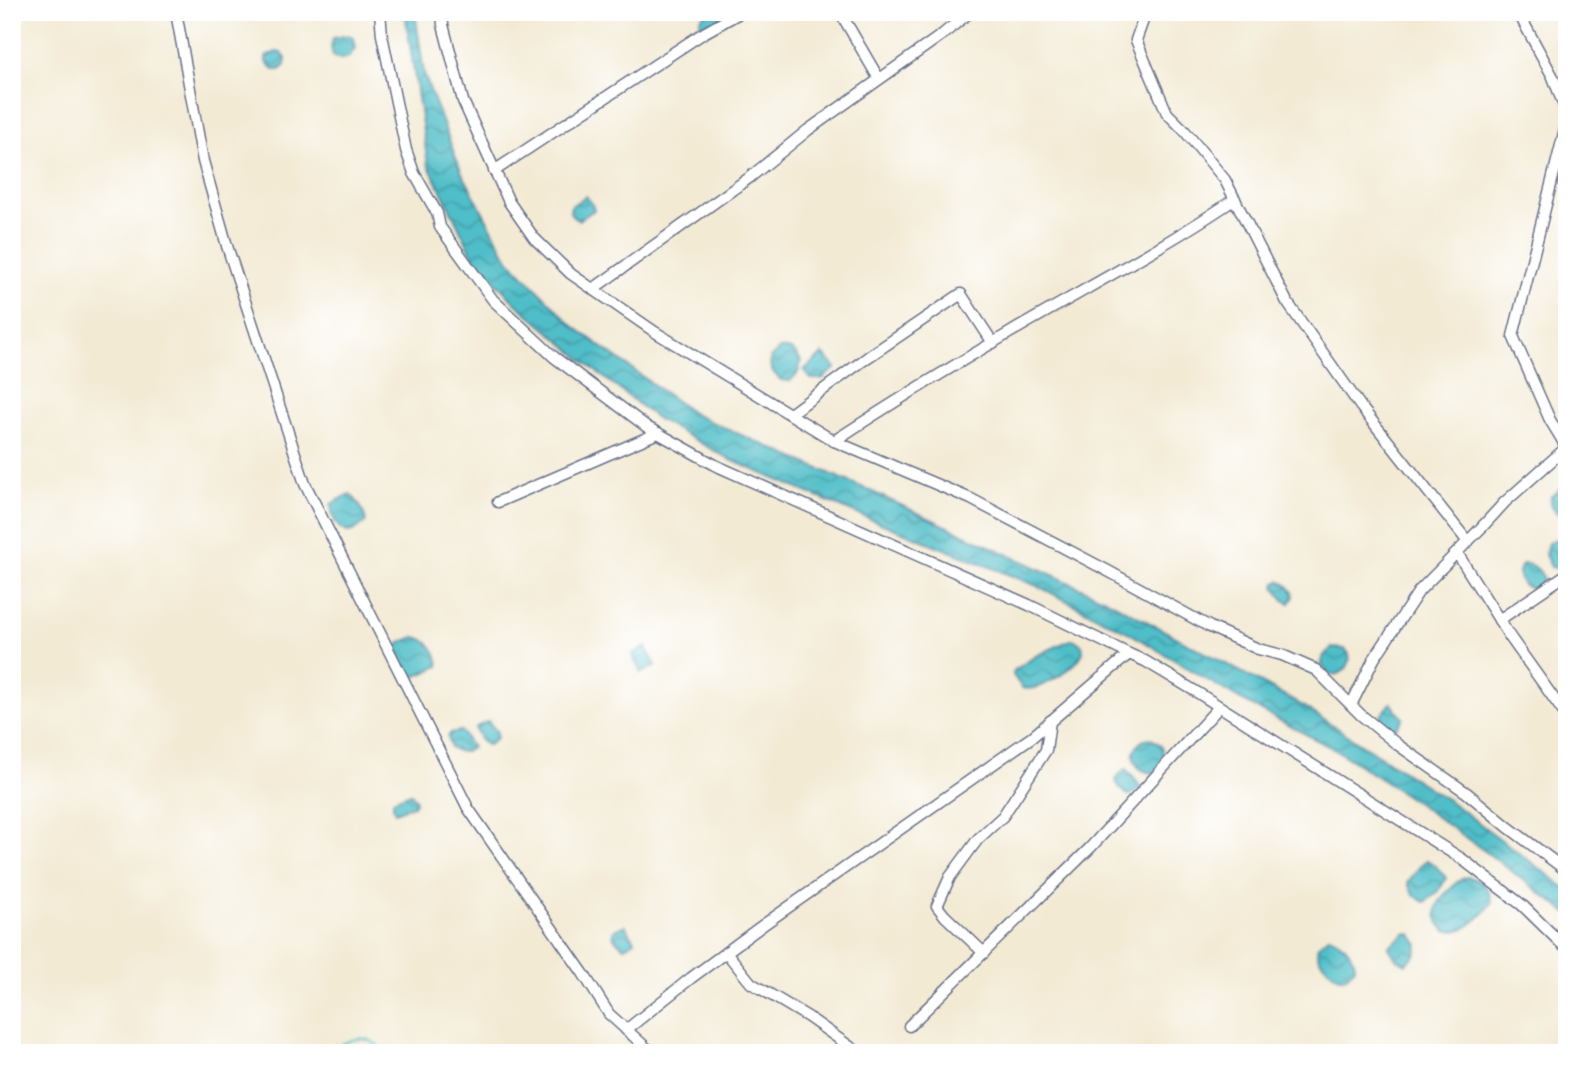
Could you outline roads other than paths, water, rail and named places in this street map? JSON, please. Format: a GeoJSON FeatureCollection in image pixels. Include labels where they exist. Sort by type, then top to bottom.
{"type":"FeatureCollection","features":[{"type":"Feature","properties":{"kind":"street"},"geometry":{"type":"LineString","coordinates":[[176,12],[203,161],[227,246],[305,484],[468,808],[609,1014],[652,1053]]}},
{"type":"Feature","properties":{"kind":"street"},"geometry":{"type":"LineString","coordinates":[[380,12],[382,34],[406,150],[414,173],[437,213],[440,227],[493,300],[554,357],[647,427],[717,466],[1029,605],[1145,662],[1462,859],[1522,905],[1567,949]]}},
{"type":"Feature","properties":{"kind":"street"},"geometry":{"type":"LineString","coordinates":[[442,12],[463,101],[509,202],[534,238],[571,274],[655,331],[834,441],[971,499],[1210,627],[1258,649],[1282,655],[1316,670],[1350,705],[1398,745],[1467,793],[1567,871]]}},
{"type":"Feature","properties":{"kind":"street"},"geometry":{"type":"LineString","coordinates":[[495,170],[702,34],[741,12]]}},
{"type":"Feature","properties":{"kind":"street"},"geometry":{"type":"LineString","coordinates":[[839,12],[879,79]]}},
{"type":"Feature","properties":{"kind":"street"},"geometry":{"type":"LineString","coordinates":[[593,289],[749,178],[808,130],[970,12]]}},
{"type":"Feature","properties":{"kind":"street"},"geometry":{"type":"LineString","coordinates":[[1146,12],[1136,40],[1167,113],[1225,180],[1287,302],[1361,407],[1468,542]]}},
{"type":"Feature","properties":{"kind":"street"},"geometry":{"type":"LineString","coordinates":[[1518,12],[1553,77],[1567,114]]}},
{"type":"Feature","properties":{"kind":"street"},"geometry":{"type":"LineString","coordinates":[[1350,705],[1374,659],[1419,591],[1505,502],[1567,447],[1549,420],[1513,336],[1567,121]]}},
{"type":"Feature","properties":{"kind":"street"},"geometry":{"type":"LineString","coordinates":[[834,441],[993,343],[1185,233],[1235,199]]}},
{"type":"Feature","properties":{"kind":"street"},"geometry":{"type":"LineString","coordinates":[[790,414],[961,294],[993,343]]}},
{"type":"Feature","properties":{"kind":"street"},"geometry":{"type":"LineString","coordinates":[[498,502],[658,433]]}},
{"type":"Feature","properties":{"kind":"street"},"geometry":{"type":"LineString","coordinates":[[1457,553],[1499,620],[1567,717]]}},
{"type":"Feature","properties":{"kind":"street"},"geometry":{"type":"LineString","coordinates":[[1499,620],[1567,574]]}},
{"type":"Feature","properties":{"kind":"street"},"geometry":{"type":"LineString","coordinates":[[626,1030],[691,978],[1032,737],[1129,653]]}},
{"type":"Feature","properties":{"kind":"street"},"geometry":{"type":"LineString","coordinates":[[909,1026],[1090,848],[1219,706]]}},
{"type":"Feature","properties":{"kind":"street"},"geometry":{"type":"LineString","coordinates":[[985,953],[937,906],[950,877],[978,839],[1003,816],[1046,750],[1050,722]]}},
{"type":"Feature","properties":{"kind":"street"},"geometry":{"type":"LineString","coordinates":[[726,953],[751,983],[818,1023],[859,1053]]}},
{"type":"Feature","properties":{"kind":"water"},"geometry":{"type":"Polygon","coordinates":[[[405,12],[415,12],[424,74],[461,171],[508,259],[573,326],[695,415],[868,490],[1107,600],[1295,701],[1452,803],[1567,889],[1567,913],[1407,796],[1336,750],[1239,699],[1128,632],[1040,587],[731,460],[656,418],[514,302],[474,258],[428,164],[405,12]]]}},
{"type":"Feature","properties":{"kind":"water"},"geometry":{"type":"Polygon","coordinates":[[[708,12],[721,12],[722,17],[705,28],[700,25],[700,21],[708,12]]]}},
{"type":"Feature","properties":{"kind":"water"},"geometry":{"type":"Polygon","coordinates":[[[349,35],[353,38],[355,48],[349,57],[341,59],[333,56],[333,38],[349,35]]]}},
{"type":"Feature","properties":{"kind":"water"},"geometry":{"type":"Polygon","coordinates":[[[276,52],[286,58],[285,65],[280,70],[274,70],[266,62],[266,57],[276,52]]]}},
{"type":"Feature","properties":{"kind":"water"},"geometry":{"type":"Polygon","coordinates":[[[586,196],[594,210],[578,220],[570,212],[571,206],[586,196]]]}},
{"type":"Feature","properties":{"kind":"water"},"geometry":{"type":"Polygon","coordinates":[[[780,349],[793,351],[801,361],[798,373],[790,381],[781,380],[771,370],[770,358],[780,349]]]}},
{"type":"Feature","properties":{"kind":"water"},"geometry":{"type":"Polygon","coordinates":[[[823,354],[836,368],[822,379],[811,379],[804,370],[823,354]]]}},
{"type":"Feature","properties":{"kind":"water"},"geometry":{"type":"Polygon","coordinates":[[[1567,484],[1567,517],[1564,518],[1554,509],[1551,496],[1567,484]]]}},
{"type":"Feature","properties":{"kind":"water"},"geometry":{"type":"Polygon","coordinates":[[[350,494],[360,506],[366,522],[348,532],[340,528],[335,521],[331,504],[350,494]]]}},
{"type":"Feature","properties":{"kind":"water"},"geometry":{"type":"Polygon","coordinates":[[[1558,538],[1567,541],[1567,566],[1559,569],[1551,567],[1545,555],[1548,543],[1558,538]]]}},
{"type":"Feature","properties":{"kind":"water"},"geometry":{"type":"Polygon","coordinates":[[[1523,564],[1533,566],[1540,572],[1543,579],[1538,586],[1531,589],[1523,585],[1519,574],[1523,564]]]}},
{"type":"Feature","properties":{"kind":"water"},"geometry":{"type":"Polygon","coordinates":[[[1280,581],[1293,593],[1290,603],[1285,601],[1275,588],[1280,581]]]}},
{"type":"Feature","properties":{"kind":"water"},"geometry":{"type":"Polygon","coordinates":[[[415,637],[425,640],[432,647],[439,666],[410,679],[394,649],[402,642],[415,637]]]}},
{"type":"Feature","properties":{"kind":"water"},"geometry":{"type":"Polygon","coordinates":[[[1070,640],[1082,645],[1083,652],[1073,665],[1047,683],[1029,689],[1022,688],[1013,671],[1036,656],[1070,640]]]}},
{"type":"Feature","properties":{"kind":"water"},"geometry":{"type":"Polygon","coordinates":[[[646,647],[656,666],[641,673],[632,655],[646,647]]]}},
{"type":"Feature","properties":{"kind":"water"},"geometry":{"type":"Polygon","coordinates":[[[1332,648],[1345,649],[1350,658],[1344,671],[1335,675],[1328,673],[1322,664],[1324,656],[1332,648]]]}},
{"type":"Feature","properties":{"kind":"water"},"geometry":{"type":"Polygon","coordinates":[[[1391,703],[1403,718],[1397,727],[1388,729],[1379,724],[1380,717],[1391,703]]]}},
{"type":"Feature","properties":{"kind":"water"},"geometry":{"type":"Polygon","coordinates":[[[488,721],[497,732],[497,737],[486,745],[475,728],[488,721]]]}},
{"type":"Feature","properties":{"kind":"water"},"geometry":{"type":"Polygon","coordinates":[[[461,731],[472,747],[462,752],[451,748],[448,737],[451,733],[461,731]]]}},
{"type":"Feature","properties":{"kind":"water"},"geometry":{"type":"Polygon","coordinates":[[[1149,738],[1161,746],[1163,752],[1164,761],[1154,773],[1140,768],[1134,758],[1137,747],[1149,738]]]}},
{"type":"Feature","properties":{"kind":"water"},"geometry":{"type":"Polygon","coordinates":[[[1126,769],[1141,787],[1129,796],[1116,781],[1126,769]]]}},
{"type":"Feature","properties":{"kind":"water"},"geometry":{"type":"Polygon","coordinates":[[[411,793],[416,800],[413,805],[395,812],[393,800],[411,793]]]}},
{"type":"Feature","properties":{"kind":"water"},"geometry":{"type":"Polygon","coordinates":[[[1427,860],[1446,878],[1439,891],[1425,902],[1414,894],[1408,882],[1427,860]]]}},
{"type":"Feature","properties":{"kind":"water"},"geometry":{"type":"Polygon","coordinates":[[[1467,877],[1484,885],[1492,903],[1468,926],[1446,931],[1438,921],[1436,911],[1452,887],[1467,877]]]}},
{"type":"Feature","properties":{"kind":"water"},"geometry":{"type":"Polygon","coordinates":[[[625,925],[635,941],[624,947],[614,938],[613,931],[625,925]]]}},
{"type":"Feature","properties":{"kind":"water"},"geometry":{"type":"Polygon","coordinates":[[[1405,933],[1411,934],[1418,945],[1416,954],[1406,964],[1396,958],[1388,947],[1405,933]]]}},
{"type":"Feature","properties":{"kind":"water"},"geometry":{"type":"Polygon","coordinates":[[[1329,936],[1343,944],[1353,957],[1355,968],[1344,978],[1326,967],[1317,953],[1319,945],[1329,936]]]}},
{"type":"Feature","properties":{"kind":"waterway"},"geometry":{"type":"LineString","coordinates":[[326,1053],[357,1039],[371,1041],[384,1053]]}}]}
